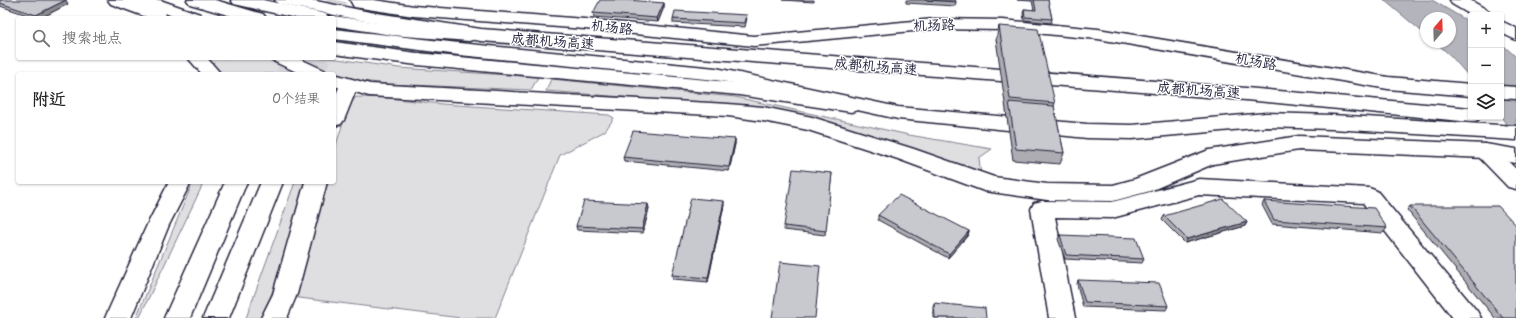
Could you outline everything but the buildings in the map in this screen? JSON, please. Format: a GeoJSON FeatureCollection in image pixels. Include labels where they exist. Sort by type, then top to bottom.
{"type":"FeatureCollection","features":[{"type":"Feature","properties":{"kind":"main road"},"geometry":{"type":"LineString","coordinates":[[117,0],[161,16]]}},
{"type":"Feature","properties":{"kind":"main road"},"geometry":{"type":"LineString","coordinates":[[144,0],[188,16]]}},
{"type":"Feature","properties":{"kind":"main road"},"geometry":{"type":"LineString","coordinates":[[196,0],[250,16]]}},
{"type":"Feature","properties":{"kind":"main road"},"geometry":{"type":"LineString","coordinates":[[240,0],[311,16]]}},
{"type":"Feature","properties":{"kind":"main road","name":"成都机场高速"},"geometry":{"type":"LineString","coordinates":[[284,0],[370,17],[481,35],[1246,94],[1468,115]]}},
{"type":"Feature","properties":{"kind":"main road"},"geometry":{"type":"LineString","coordinates":[[336,21],[398,31],[481,35]]}},
{"type":"Feature","properties":{"kind":"main road","name":"成都机场高速"},"geometry":{"type":"LineString","coordinates":[[336,45],[417,59],[739,89],[898,113],[1087,131],[1132,132],[1266,120],[1507,125]]}},
{"type":"Feature","properties":{"kind":"main road"},"geometry":{"type":"LineString","coordinates":[[286,60],[313,72]]}},
{"type":"Feature","properties":{"kind":"main road"},"geometry":{"type":"LineString","coordinates":[[342,82],[369,90],[728,110],[763,114],[820,126],[906,154],[992,185],[1048,192],[1113,193],[1142,185],[1209,157],[1299,143],[1485,151],[1516,156]]}},
{"type":"Feature","properties":{"kind":"main road"},"geometry":{"type":"LineString","coordinates":[[177,318],[235,184]]}},
{"type":"Feature","properties":{"kind":"main road"},"geometry":{"type":"LineString","coordinates":[[216,318],[271,184]]}},
{"type":"Feature","properties":{"kind":"street","name":"机场路"},"geometry":{"type":"LineString","coordinates":[[358,0],[360,3],[397,5],[754,41],[934,24],[1003,25],[1098,34],[1388,83],[1468,89]]}},
{"type":"Feature","properties":{"kind":"street"},"geometry":{"type":"LineString","coordinates":[[1458,0],[1478,12]]}},
{"type":"Feature","properties":{"kind":"street"},"geometry":{"type":"LineString","coordinates":[[1504,28],[1516,35]]}},
{"type":"Feature","properties":{"kind":"street"},"geometry":{"type":"LineString","coordinates":[[199,60],[210,72]]}},
{"type":"Feature","properties":{"kind":"street"},"geometry":{"type":"LineString","coordinates":[[336,110],[342,82]]}},
{"type":"Feature","properties":{"kind":"street"},"geometry":{"type":"LineString","coordinates":[[1504,92],[1516,93]]}},
{"type":"Feature","properties":{"kind":"street"},"geometry":{"type":"LineString","coordinates":[[1485,151],[1516,182]]}},
{"type":"Feature","properties":{"kind":"street"},"geometry":{"type":"LineString","coordinates":[[118,318],[158,225],[179,184]]}},
{"type":"Feature","properties":{"kind":"street"},"geometry":{"type":"LineString","coordinates":[[274,318],[285,294],[315,184]]}},
{"type":"Feature","properties":{"kind":"street"},"geometry":{"type":"LineString","coordinates":[[1062,318],[1042,209],[1112,210],[1199,187],[1369,196],[1468,318]]}},
{"type":"Feature","properties":{"kind":"shaded area"},"geometry":{"type":"Polygon","coordinates":[[[1384,0],[1432,0],[1452,12],[1420,12],[1420,30],[1384,0]]]}},
{"type":"Feature","properties":{"kind":"shaded area"},"geometry":{"type":"Polygon","coordinates":[[[1456,14],[1468,21],[1468,76],[1442,48],[1456,48],[1456,14]]]}},
{"type":"Feature","properties":{"kind":"shaded area"},"geometry":{"type":"Polygon","coordinates":[[[1504,46],[1516,57],[1516,137],[1503,120],[1504,46]]]}},
{"type":"Feature","properties":{"kind":"shaded area"},"geometry":{"type":"Polygon","coordinates":[[[336,59],[399,68],[538,77],[531,90],[387,84],[362,81],[336,74],[336,72],[330,72],[309,66],[297,60],[336,60],[336,59]]]}},
{"type":"Feature","properties":{"kind":"shaded area"},"geometry":{"type":"Polygon","coordinates":[[[205,60],[268,60],[295,72],[215,72],[205,60]]]}},
{"type":"Feature","properties":{"kind":"shaded area"},"geometry":{"type":"Polygon","coordinates":[[[551,79],[735,97],[909,135],[992,149],[979,158],[981,176],[752,107],[546,91],[551,79]]]}},
{"type":"Feature","properties":{"kind":"shaded area"},"geometry":{"type":"Polygon","coordinates":[[[356,97],[387,98],[442,104],[609,115],[614,118],[605,131],[560,155],[495,318],[461,318],[291,297],[324,184],[336,184],[336,145],[348,106],[356,97]]]}},
{"type":"Feature","properties":{"kind":"shaded area"},"geometry":{"type":"Polygon","coordinates":[[[192,184],[203,184],[139,318],[136,318],[192,184]]]}},
{"type":"Feature","properties":{"kind":"shaded area"},"geometry":{"type":"Polygon","coordinates":[[[294,184],[309,184],[271,296],[261,318],[246,318],[294,184]]]}},
{"type":"Feature","properties":{"kind":"tunnel"},"geometry":{"type":"LineString","coordinates":[[333,16],[337,0]]}},
{"type":"Feature","properties":{"kind":"tunnel"},"geometry":{"type":"LineString","coordinates":[[287,72],[292,60]]}},
{"type":"Feature","properties":{"kind":"tunnel"},"geometry":{"type":"LineString","coordinates":[[315,72],[319,60]]}}]}
